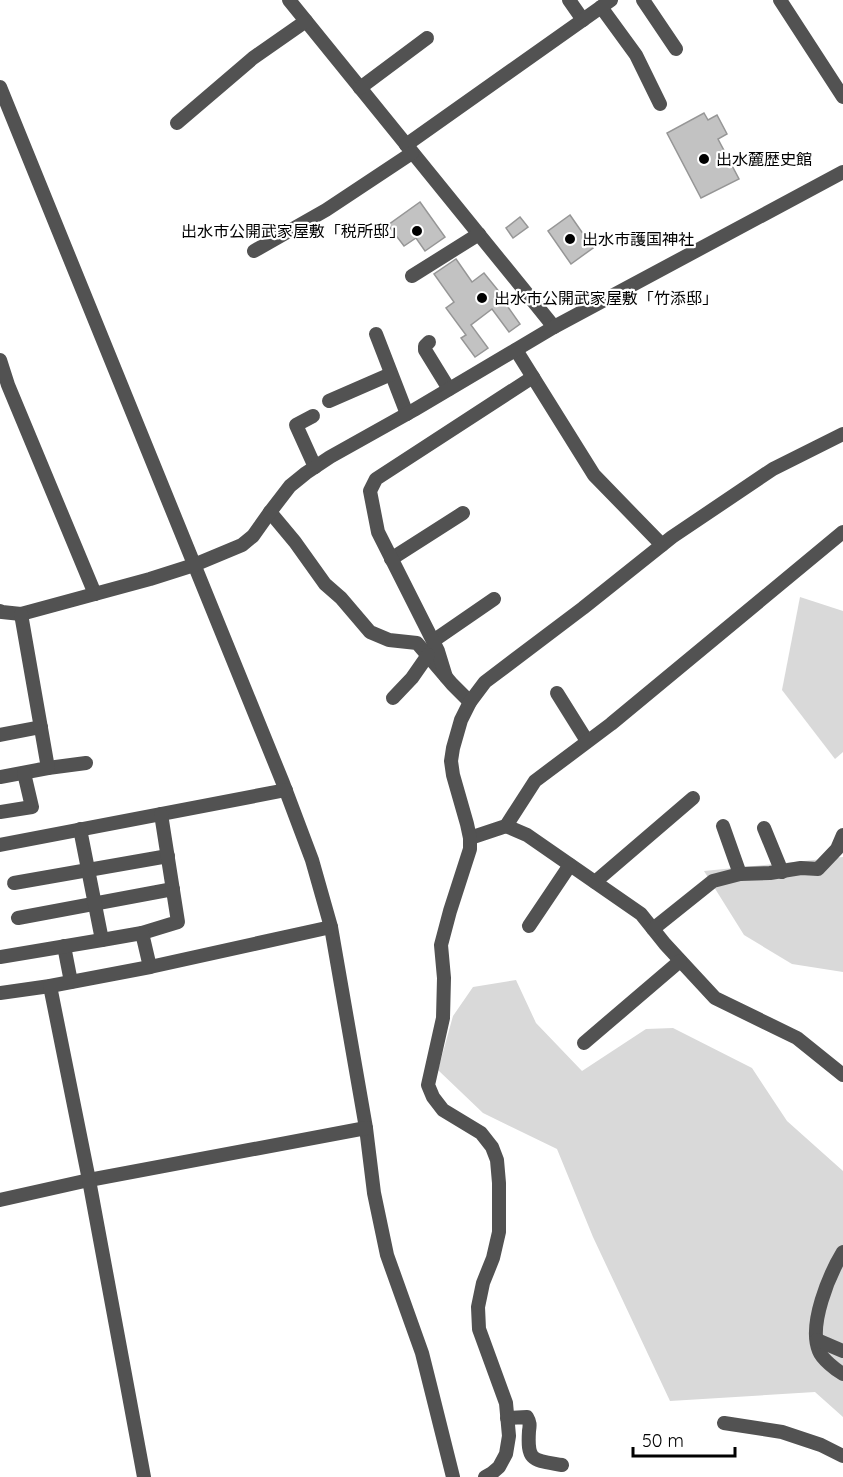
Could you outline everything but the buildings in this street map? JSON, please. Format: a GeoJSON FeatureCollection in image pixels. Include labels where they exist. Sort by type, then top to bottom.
{"type":"FeatureCollection","features":[{"type":"Feature","properties":{"kind":"street"},"geometry":{"type":"LineString","coordinates":[[289,0],[554,327]]}},
{"type":"Feature","properties":{"kind":"street"},"geometry":{"type":"LineString","coordinates":[[569,0],[582,20]]}},
{"type":"Feature","properties":{"kind":"street"},"geometry":{"type":"LineString","coordinates":[[644,0],[676,49]]}},
{"type":"Feature","properties":{"kind":"street"},"geometry":{"type":"LineString","coordinates":[[780,0],[843,97]]}},
{"type":"Feature","properties":{"kind":"street"},"geometry":{"type":"LineString","coordinates":[[254,250],[326,210],[606,4],[636,55],[660,104]]}},
{"type":"Feature","properties":{"kind":"street"},"geometry":{"type":"LineString","coordinates":[[177,123],[253,58],[306,21]]}},
{"type":"Feature","properties":{"kind":"street"},"geometry":{"type":"LineString","coordinates":[[360,88],[427,38]]}},
{"type":"Feature","properties":{"kind":"street"},"geometry":{"type":"LineString","coordinates":[[0,87],[286,790],[312,860],[331,927],[366,1128],[374,1193],[387,1255],[422,1353],[453,1477]]}},
{"type":"Feature","properties":{"kind":"street"},"geometry":{"type":"LineString","coordinates":[[0,611],[21,614],[150,579],[194,565],[242,545],[253,536],[290,486],[315,467],[554,327],[843,172]]}},
{"type":"Feature","properties":{"kind":"street"},"geometry":{"type":"LineString","coordinates":[[412,276],[479,234]]}},
{"type":"Feature","properties":{"kind":"street"},"geometry":{"type":"LineString","coordinates":[[376,334],[391,374],[411,412]]}},
{"type":"Feature","properties":{"kind":"street"},"geometry":{"type":"LineString","coordinates":[[429,342],[425,350],[449,389]]}},
{"type":"Feature","properties":{"kind":"street"},"geometry":{"type":"LineString","coordinates":[[516,350],[594,475],[662,545]]}},
{"type":"Feature","properties":{"kind":"street"},"geometry":{"type":"LineString","coordinates":[[0,360],[8,385],[95,594]]}},
{"type":"Feature","properties":{"kind":"street"},"geometry":{"type":"LineString","coordinates":[[329,401],[391,374]]}},
{"type":"Feature","properties":{"kind":"street"},"geometry":{"type":"LineString","coordinates":[[446,677],[438,651],[378,532],[369,491],[376,479],[532,377]]}},
{"type":"Feature","properties":{"kind":"street"},"geometry":{"type":"LineString","coordinates":[[313,416],[296,425],[315,467]]}},
{"type":"Feature","properties":{"kind":"street"},"geometry":{"type":"LineString","coordinates":[[485,1477],[499,1467],[506,1454],[509,1436],[506,1403],[479,1329],[478,1307],[499,1232],[497,1160],[492,1147],[481,1133],[443,1110],[433,1097],[428,1085],[443,1018],[444,978],[441,945],[470,849],[470,838],[451,761],[461,720],[470,702],[485,682],[662,545],[773,468],[843,434]]}},
{"type":"Feature","properties":{"kind":"street"},"geometry":{"type":"LineString","coordinates":[[270,512],[325,584],[370,632],[389,640],[417,643],[470,702]]}},
{"type":"Feature","properties":{"kind":"street"},"geometry":{"type":"LineString","coordinates":[[391,559],[463,513]]}},
{"type":"Feature","properties":{"kind":"street"},"geometry":{"type":"LineString","coordinates":[[470,838],[506,826],[535,781],[611,724],[843,532]]}},
{"type":"Feature","properties":{"kind":"street"},"geometry":{"type":"LineString","coordinates":[[433,641],[494,599]]}},
{"type":"Feature","properties":{"kind":"street"},"geometry":{"type":"LineString","coordinates":[[21,614],[48,768]]}},
{"type":"Feature","properties":{"kind":"street"},"geometry":{"type":"LineString","coordinates":[[393,698],[412,678],[428,655]]}},
{"type":"Feature","properties":{"kind":"street"},"geometry":{"type":"LineString","coordinates":[[556,693],[587,741]]}},
{"type":"Feature","properties":{"kind":"street"},"geometry":{"type":"LineString","coordinates":[[0,735],[41,727]]}},
{"type":"Feature","properties":{"kind":"street"},"geometry":{"type":"LineString","coordinates":[[0,777],[86,763]]}},
{"type":"Feature","properties":{"kind":"street"},"geometry":{"type":"LineString","coordinates":[[0,812],[32,807],[24,773]]}},
{"type":"Feature","properties":{"kind":"street"},"geometry":{"type":"LineString","coordinates":[[0,845],[286,790]]}},
{"type":"Feature","properties":{"kind":"street"},"geometry":{"type":"LineString","coordinates":[[595,882],[693,798]]}},
{"type":"Feature","properties":{"kind":"street"},"geometry":{"type":"LineString","coordinates":[[0,957],[142,933],[178,922],[161,814]]}},
{"type":"Feature","properties":{"kind":"street"},"geometry":{"type":"LineString","coordinates":[[506,826],[527,835],[641,914],[680,961],[715,998],[797,1038],[843,1075]]}},
{"type":"Feature","properties":{"kind":"street"},"geometry":{"type":"LineString","coordinates":[[723,826],[741,874]]}},
{"type":"Feature","properties":{"kind":"street"},"geometry":{"type":"LineString","coordinates":[[764,828],[782,872]]}},
{"type":"Feature","properties":{"kind":"street"},"geometry":{"type":"LineString","coordinates":[[80,829],[102,940]]}},
{"type":"Feature","properties":{"kind":"street"},"geometry":{"type":"LineString","coordinates":[[653,929],[713,881],[741,874],[782,872],[801,868],[818,869],[837,849],[843,835]]}},
{"type":"Feature","properties":{"kind":"street"},"geometry":{"type":"LineString","coordinates":[[14,883],[168,856]]}},
{"type":"Feature","properties":{"kind":"street"},"geometry":{"type":"LineString","coordinates":[[529,926],[570,865]]}},
{"type":"Feature","properties":{"kind":"street"},"geometry":{"type":"LineString","coordinates":[[18,918],[173,889]]}},
{"type":"Feature","properties":{"kind":"street"},"geometry":{"type":"LineString","coordinates":[[0,993],[150,967],[331,927]]}},
{"type":"Feature","properties":{"kind":"street"},"geometry":{"type":"LineString","coordinates":[[142,933],[150,967]]}},
{"type":"Feature","properties":{"kind":"street"},"geometry":{"type":"LineString","coordinates":[[64,946],[71,982]]}},
{"type":"Feature","properties":{"kind":"street"},"geometry":{"type":"LineString","coordinates":[[584,1043],[680,961]]}},
{"type":"Feature","properties":{"kind":"street"},"geometry":{"type":"LineString","coordinates":[[50,986],[89,1180],[144,1477]]}},
{"type":"Feature","properties":{"kind":"street"},"geometry":{"type":"LineString","coordinates":[[0,1200],[89,1180],[366,1128]]}},
{"type":"Feature","properties":{"kind":"street"},"geometry":{"type":"LineString","coordinates":[[843,1252],[821,1300],[816,1332],[819,1352],[843,1374]]}},
{"type":"Feature","properties":{"kind":"street"},"geometry":{"type":"LineString","coordinates":[[817,1340],[843,1351]]}},
{"type":"Feature","properties":{"kind":"street"},"geometry":{"type":"LineString","coordinates":[[507,1418],[527,1417],[530,1422],[528,1446],[530,1455],[538,1461],[562,1465]]}},
{"type":"Feature","properties":{"kind":"street"},"geometry":{"type":"LineString","coordinates":[[724,1423],[782,1432],[821,1445],[843,1456]]}},
{"type":"Feature","properties":{"kind":"shaded area"},"geometry":{"type":"Polygon","coordinates":[[[800,597],[843,611],[843,752],[835,759],[782,690],[800,597]]]}},
{"type":"Feature","properties":{"kind":"shaded area"},"geometry":{"type":"Polygon","coordinates":[[[843,857],[843,972],[792,964],[744,935],[704,871],[843,857]]]}},
{"type":"Feature","properties":{"kind":"shaded area"},"geometry":{"type":"Polygon","coordinates":[[[516,980],[536,1023],[582,1071],[646,1029],[673,1028],[752,1068],[787,1121],[843,1171],[843,1417],[815,1392],[670,1401],[593,1237],[557,1149],[483,1113],[438,1070],[453,1016],[473,987],[516,980]]]}},
{"type":"Feature","properties":{"kind":"place","name":"出水麓歴史館"},"geometry":{"type":"Point","coordinates":[704,159]}},
{"type":"Feature","properties":{"kind":"place","name":"出水市公開武家屋敷「税所邸」"},"geometry":{"type":"Point","coordinates":[417,231]}},
{"type":"Feature","properties":{"kind":"place","name":"出水市護国神社"},"geometry":{"type":"Point","coordinates":[570,239]}},
{"type":"Feature","properties":{"kind":"place","name":"出水市公開武家屋敷「竹添邸」"},"geometry":{"type":"Point","coordinates":[482,298]}}]}
